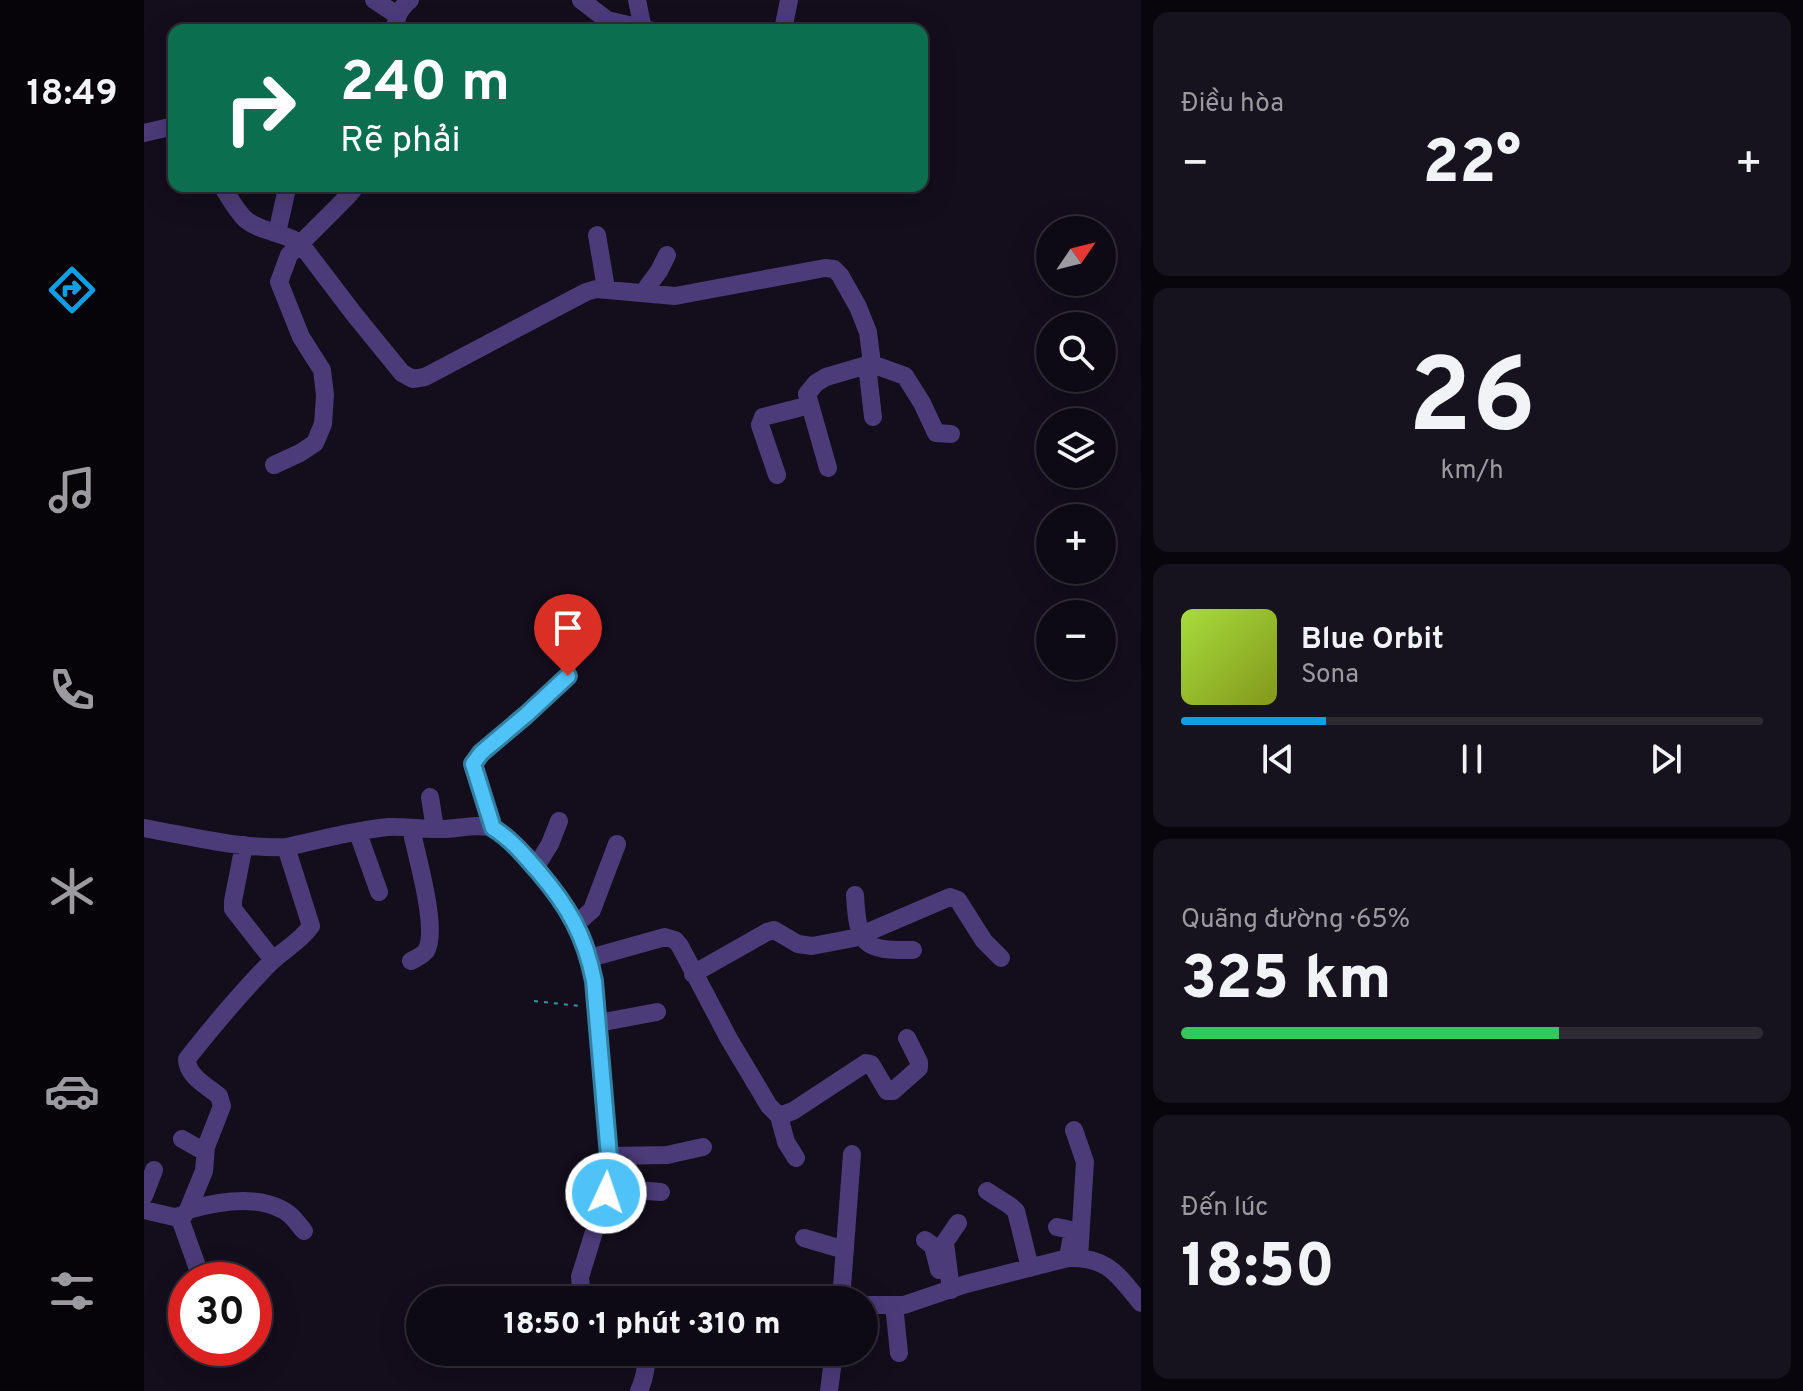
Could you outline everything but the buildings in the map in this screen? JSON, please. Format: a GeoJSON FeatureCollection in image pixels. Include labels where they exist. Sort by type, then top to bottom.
{"type":"FeatureCollection","features":[{"type":"Feature","properties":{"kind":"street"},"geometry":{"type":"LineString","coordinates":[[374,0],[396,22],[403,6],[410,0]]}},
{"type":"Feature","properties":{"kind":"street"},"geometry":{"type":"LineString","coordinates":[[581,0],[607,20],[624,24]]}},
{"type":"Feature","properties":{"kind":"street"},"geometry":{"type":"LineString","coordinates":[[637,0],[644,24]]}},
{"type":"Feature","properties":{"kind":"street"},"geometry":{"type":"LineString","coordinates":[[784,24],[789,0]]}},
{"type":"Feature","properties":{"kind":"street"},"geometry":{"type":"LineString","coordinates":[[144,133],[168,127]]}},
{"type":"Feature","properties":{"kind":"street"},"geometry":{"type":"LineString","coordinates":[[226,192],[246,219],[300,243],[402,373],[413,379],[425,377],[586,292],[606,288],[675,296],[825,268],[834,269],[864,319],[873,417]]}},
{"type":"Feature","properties":{"kind":"street"},"geometry":{"type":"LineString","coordinates":[[274,465],[315,443],[323,424],[325,395],[322,370],[301,337],[279,282],[289,255],[351,192]]}},
{"type":"Feature","properties":{"kind":"street"},"geometry":{"type":"LineString","coordinates":[[277,233],[286,193]]}},
{"type":"Feature","properties":{"kind":"street"},"geometry":{"type":"LineString","coordinates":[[597,235],[606,288]]}},
{"type":"Feature","properties":{"kind":"street"},"geometry":{"type":"LineString","coordinates":[[643,293],[667,255]]}},
{"type":"Feature","properties":{"kind":"street"},"geometry":{"type":"LineString","coordinates":[[828,468],[807,394],[826,377],[870,364],[905,376],[936,433],[951,434]]}},
{"type":"Feature","properties":{"kind":"street"},"geometry":{"type":"LineString","coordinates":[[777,475],[760,425],[763,417],[810,405]]}},
{"type":"Feature","properties":{"kind":"street"},"geometry":{"type":"LineString","coordinates":[[493,828],[473,764],[481,753],[568,676]]}},
{"type":"Feature","properties":{"kind":"street"},"geometry":{"type":"LineString","coordinates":[[430,797],[435,829]]}},
{"type":"Feature","properties":{"kind":"street"},"geometry":{"type":"LineString","coordinates":[[535,868],[550,844],[559,821]]}},
{"type":"Feature","properties":{"kind":"street"},"geometry":{"type":"LineString","coordinates":[[144,828],[244,845],[286,847],[385,827],[435,829],[478,826],[493,828],[504,835],[558,895],[576,924],[590,958],[594,981],[609,1156],[608,1188],[580,1277],[581,1286]]}},
{"type":"Feature","properties":{"kind":"street"},"geometry":{"type":"LineString","coordinates":[[411,828],[430,921],[430,940],[424,954],[411,961]]}},
{"type":"Feature","properties":{"kind":"street"},"geometry":{"type":"LineString","coordinates":[[358,833],[379,892]]}},
{"type":"Feature","properties":{"kind":"street"},"geometry":{"type":"LineString","coordinates":[[576,924],[592,910],[617,844]]}},
{"type":"Feature","properties":{"kind":"street"},"geometry":{"type":"LineString","coordinates":[[244,845],[233,909],[273,960]]}},
{"type":"Feature","properties":{"kind":"street"},"geometry":{"type":"LineString","coordinates":[[197,1262],[184,1213],[204,1171],[205,1152],[222,1106],[230,1100],[219,1096],[190,1072],[187,1059],[231,1005],[273,960],[305,935],[311,926],[286,847]]}},
{"type":"Feature","properties":{"kind":"street"},"geometry":{"type":"LineString","coordinates":[[855,895],[861,935],[872,947],[886,951],[913,950]]}},
{"type":"Feature","properties":{"kind":"street"},"geometry":{"type":"LineString","coordinates":[[693,974],[767,932],[774,930],[805,946],[812,946],[861,935],[950,897],[958,900],[984,941],[1001,958]]}},
{"type":"Feature","properties":{"kind":"street"},"geometry":{"type":"LineString","coordinates":[[590,958],[665,937],[675,940],[769,1106],[779,1116],[786,1142],[796,1158]]}},
{"type":"Feature","properties":{"kind":"street"},"geometry":{"type":"LineString","coordinates":[[597,1016],[657,1012]]}},
{"type":"Feature","properties":{"kind":"street"},"geometry":{"type":"LineString","coordinates":[[779,1116],[793,1111],[866,1063],[871,1064],[887,1091],[893,1091],[919,1068],[907,1038]]}},
{"type":"Feature","properties":{"kind":"street"},"geometry":{"type":"LineString","coordinates":[[1074,1130],[1085,1162],[1074,1258]]}},
{"type":"Feature","properties":{"kind":"street"},"geometry":{"type":"LineString","coordinates":[[182,1139],[205,1152]]}},
{"type":"Feature","properties":{"kind":"street"},"geometry":{"type":"LineString","coordinates":[[609,1156],[667,1155],[703,1147]]}},
{"type":"Feature","properties":{"kind":"street"},"geometry":{"type":"LineString","coordinates":[[842,1286],[852,1154]]}},
{"type":"Feature","properties":{"kind":"street"},"geometry":{"type":"LineString","coordinates":[[144,1196],[154,1170]]}},
{"type":"Feature","properties":{"kind":"street"},"geometry":{"type":"LineString","coordinates":[[608,1188],[661,1192]]}},
{"type":"Feature","properties":{"kind":"street"},"geometry":{"type":"LineString","coordinates":[[987,1191],[1016,1211],[1030,1268]]}},
{"type":"Feature","properties":{"kind":"street"},"geometry":{"type":"LineString","coordinates":[[144,1210],[174,1217],[219,1202],[255,1202],[282,1209],[304,1231]]}},
{"type":"Feature","properties":{"kind":"street"},"geometry":{"type":"LineString","coordinates":[[946,1291],[945,1242],[958,1223]]}},
{"type":"Feature","properties":{"kind":"street"},"geometry":{"type":"LineString","coordinates":[[1057,1227],[1071,1230],[1074,1258]]}},
{"type":"Feature","properties":{"kind":"street"},"geometry":{"type":"LineString","coordinates":[[804,1238],[845,1250]]}},
{"type":"Feature","properties":{"kind":"street"},"geometry":{"type":"LineString","coordinates":[[925,1240],[933,1246],[946,1291]]}},
{"type":"Feature","properties":{"kind":"street"},"geometry":{"type":"LineString","coordinates":[[878,1305],[904,1305],[1074,1258],[1101,1262],[1117,1274],[1141,1303]]}},
{"type":"Feature","properties":{"kind":"street"},"geometry":{"type":"LineString","coordinates":[[894,1305],[899,1353]]}},
{"type":"Feature","properties":{"kind":"street"},"geometry":{"type":"LineString","coordinates":[[639,1391],[647,1366]]}},
{"type":"Feature","properties":{"kind":"street"},"geometry":{"type":"LineString","coordinates":[[829,1391],[832,1366]]}},
{"type":"Feature","properties":{"kind":"path"},"geometry":{"type":"LineString","coordinates":[[534,1001],[597,1016]]}},
{"type":"Feature","properties":{"kind":"route"},"geometry":{"type":"LineString","coordinates":[[568,676],[481,753],[473,764],[493,828],[521,851],[558,895],[581,934],[590,958],[610,1168],[606,1193]]}}]}
